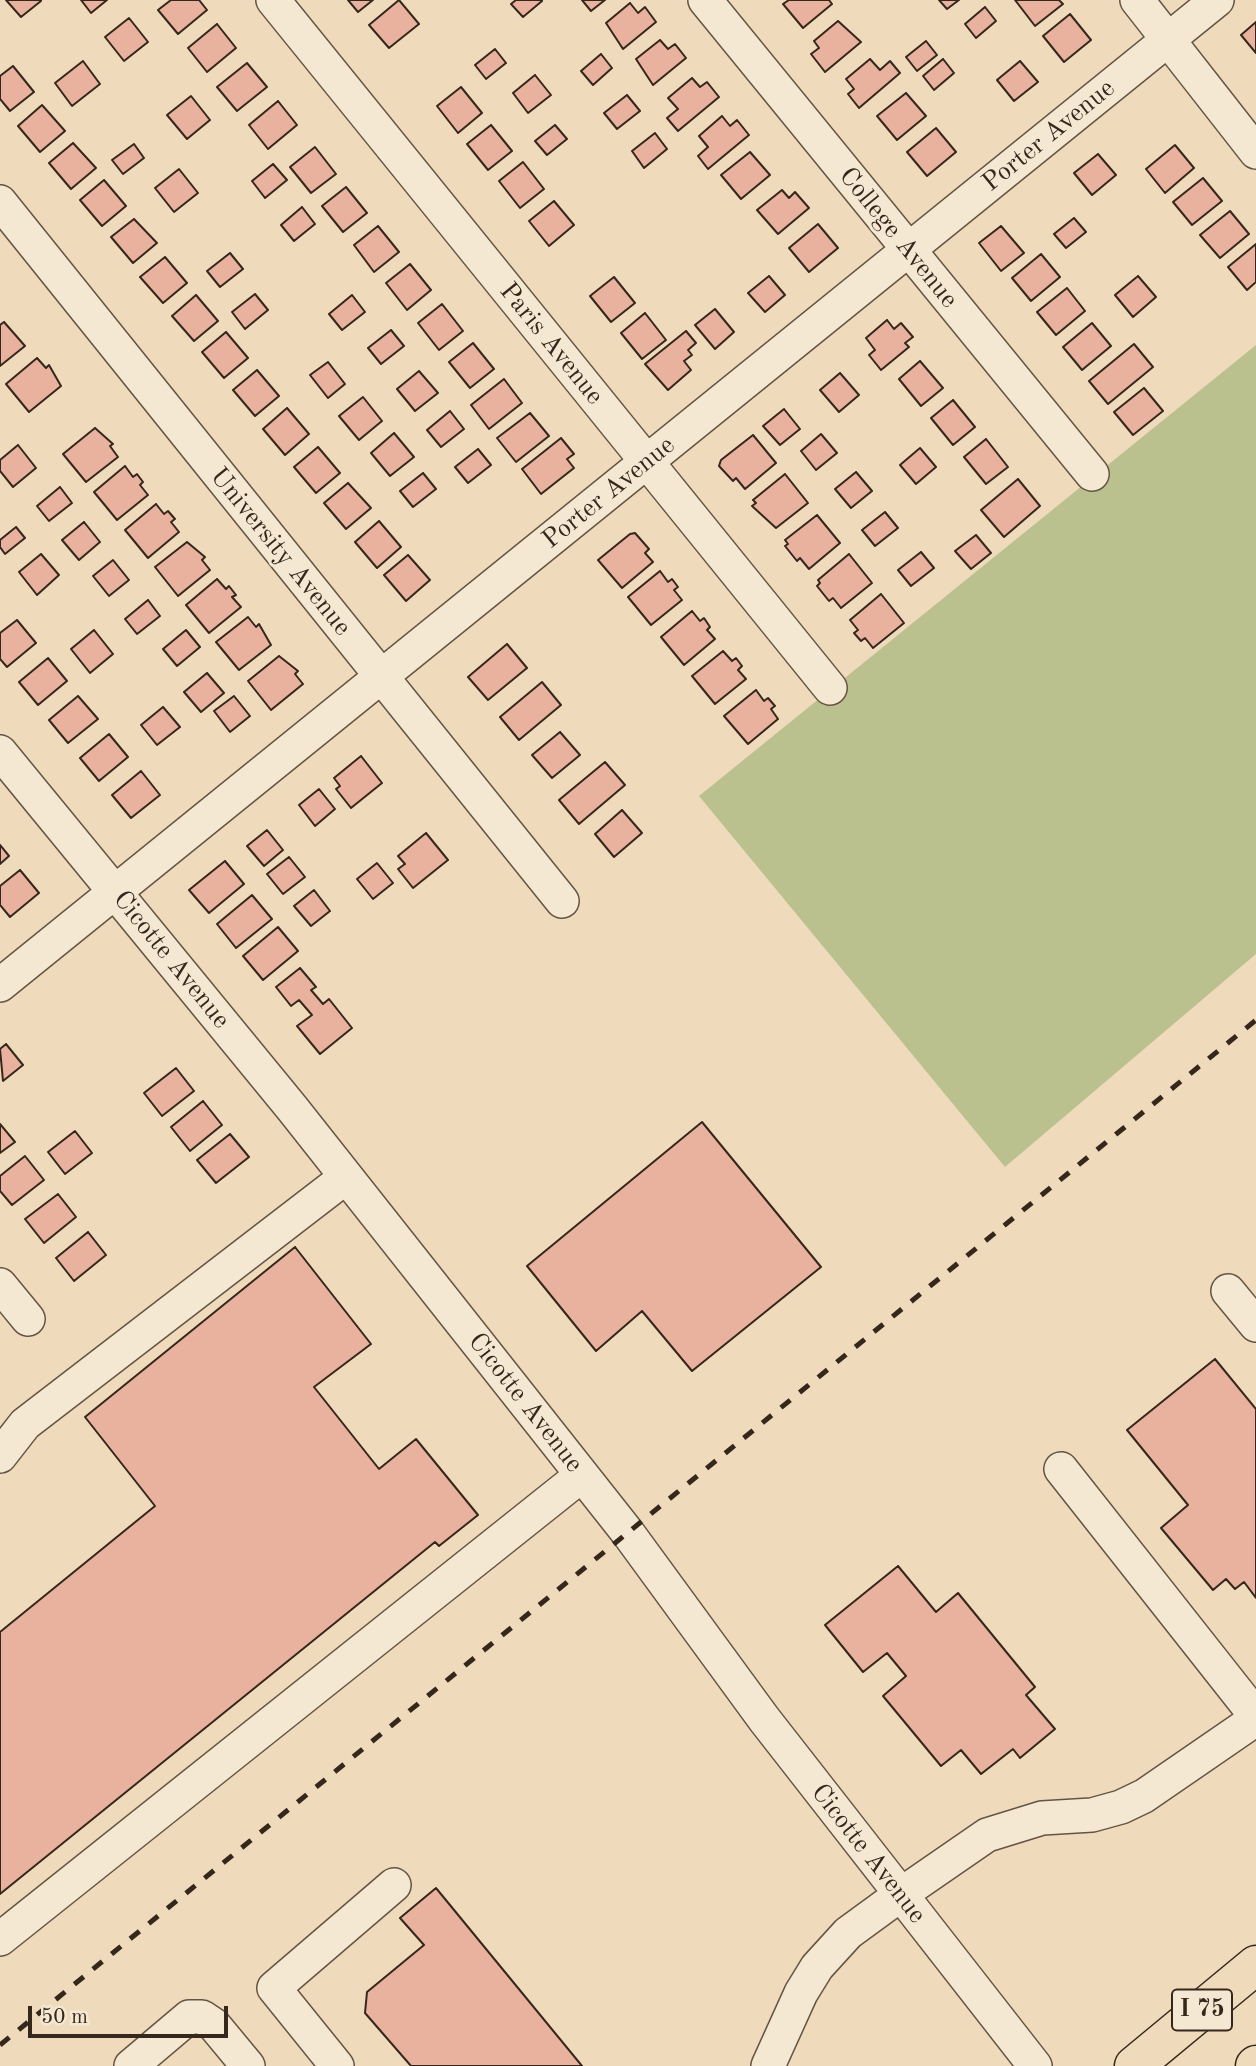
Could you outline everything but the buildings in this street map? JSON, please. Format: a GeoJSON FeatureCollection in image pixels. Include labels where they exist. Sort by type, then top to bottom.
{"type":"FeatureCollection","features":[{"type":"Feature","properties":{"kind":"highway","name":"I 75"},"geometry":{"type":"LineString","coordinates":[[1134,2066],[1256,1965]]}},
{"type":"Feature","properties":{"kind":"street","name":"Paris Avenue"},"geometry":{"type":"LineString","coordinates":[[273,0],[830,688]]}},
{"type":"Feature","properties":{"kind":"street","name":"College Avenue"},"geometry":{"type":"LineString","coordinates":[[705,0],[1092,474]]}},
{"type":"Feature","properties":{"kind":"street"},"geometry":{"type":"LineString","coordinates":[[1137,0],[1256,152]]}},
{"type":"Feature","properties":{"kind":"street","name":"Porter Avenue"},"geometry":{"type":"LineString","coordinates":[[0,985],[1217,0]]}},
{"type":"Feature","properties":{"kind":"street","name":"University Avenue"},"geometry":{"type":"LineString","coordinates":[[0,202],[562,901]]}},
{"type":"Feature","properties":{"kind":"street","name":"Cicotte Avenue"},"geometry":{"type":"LineString","coordinates":[[0,752],[116,891],[582,1475],[900,1895],[1035,2066]]}},
{"type":"Feature","properties":{"kind":"street"},"geometry":{"type":"LineString","coordinates":[[0,1456],[25,1424],[346,1177]]}},
{"type":"Feature","properties":{"kind":"street"},"geometry":{"type":"LineString","coordinates":[[0,1285],[28,1319]]}},
{"type":"Feature","properties":{"kind":"street"},"geometry":{"type":"LineString","coordinates":[[1228,1291],[1256,1325]]}},
{"type":"Feature","properties":{"kind":"street"},"geometry":{"type":"LineString","coordinates":[[768,2066],[801,1993],[817,1967],[848,1933],[900,1895],[988,1835],[1042,1818],[1092,1815],[1121,1807],[1144,1796],[1256,1717],[1061,1469]]}},
{"type":"Feature","properties":{"kind":"street"},"geometry":{"type":"LineString","coordinates":[[0,1939],[582,1475]]}},
{"type":"Feature","properties":{"kind":"street"},"geometry":{"type":"LineString","coordinates":[[337,2066],[274,1988],[394,1885]]}},
{"type":"Feature","properties":{"kind":"street"},"geometry":{"type":"LineString","coordinates":[[131,2066],[190,2017],[202,2017],[214,2025],[248,2066]]}},
{"type":"Feature","properties":{"kind":"green space"},"geometry":{"type":"Polygon","coordinates":[[[1256,345],[1256,954],[1005,1167],[699,796],[1256,345]]]}},
{"type":"Feature","properties":{"kind":"railway"},"geometry":{"type":"LineString","coordinates":[[0,2045],[1256,1020]]}}]}
